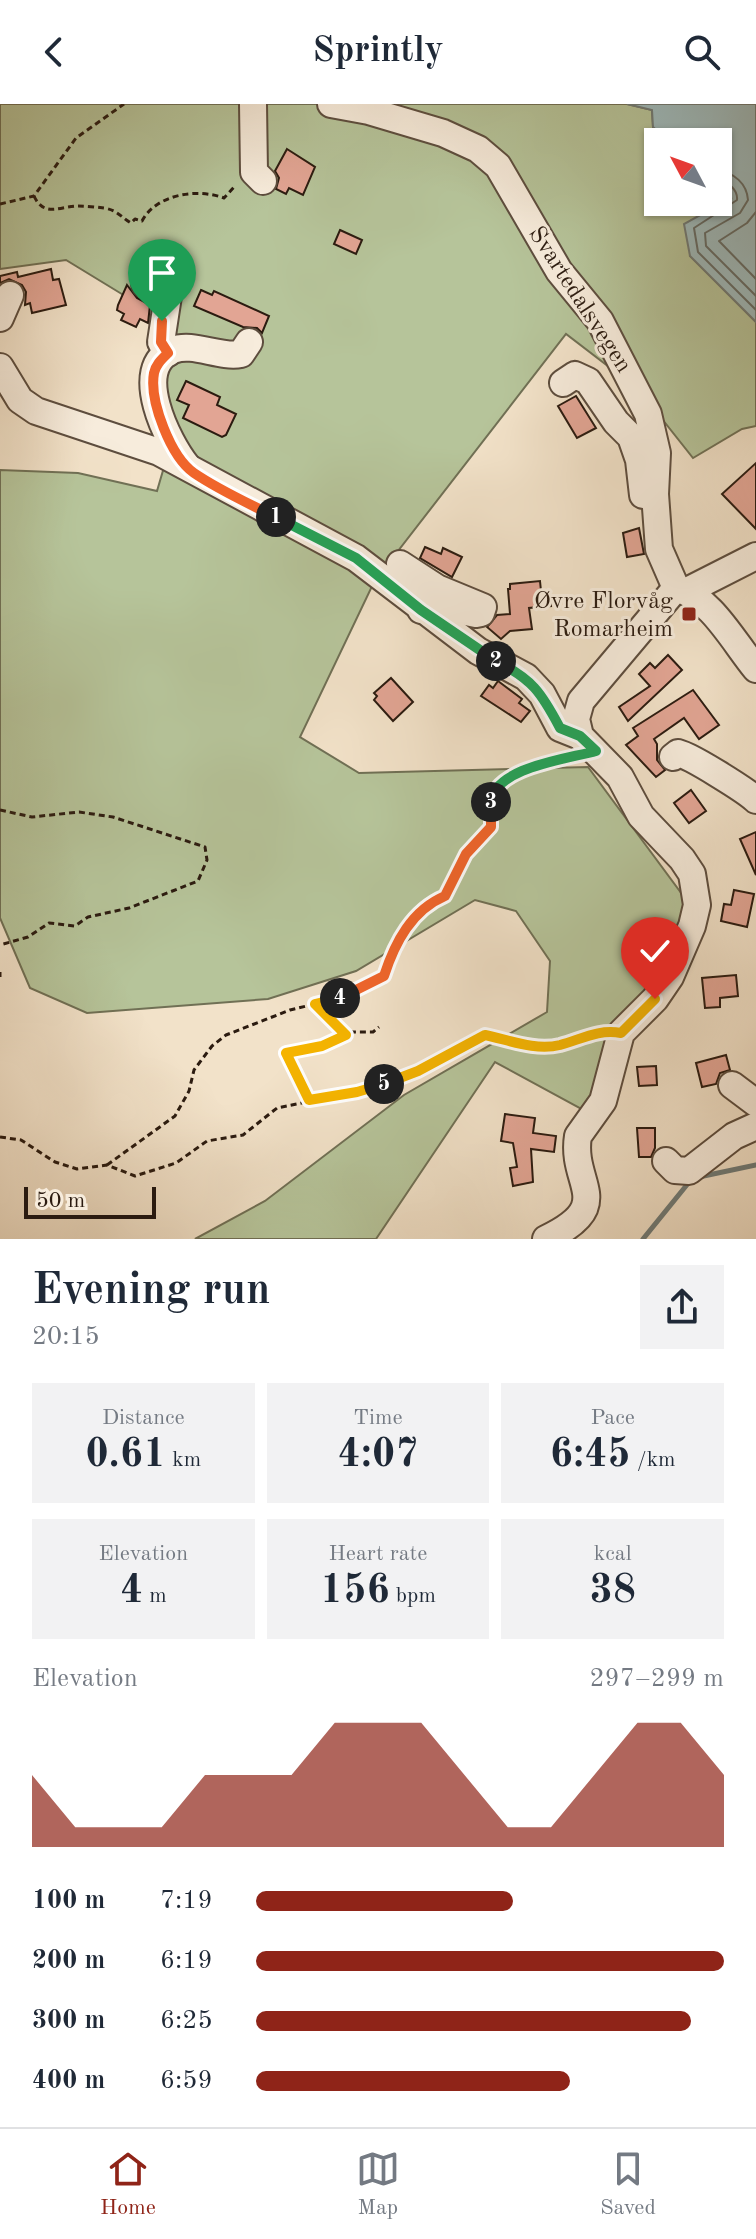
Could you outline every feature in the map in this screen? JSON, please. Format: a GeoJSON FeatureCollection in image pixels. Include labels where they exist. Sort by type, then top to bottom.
{"type":"FeatureCollection","features":[{"type":"Feature","properties":{"kind":"street"},"geometry":{"type":"LineString","coordinates":[[253,104],[258,170]]}},
{"type":"Feature","properties":{"kind":"street","name":"Svartedalsvegen"},"geometry":{"type":"LineString","coordinates":[[331,104],[369,111],[443,133],[478,149],[498,166],[559,271],[600,321],[637,390],[656,440],[659,549],[682,589]]}},
{"type":"Feature","properties":{"kind":"street"},"geometry":{"type":"LineString","coordinates":[[145,284],[168,296],[161,342],[168,353]]}},
{"type":"Feature","properties":{"kind":"street"},"geometry":{"type":"LineString","coordinates":[[192,472],[174,449],[158,416],[155,370],[168,353],[180,349],[234,355],[245,350],[249,342]]}},
{"type":"Feature","properties":{"kind":"street"},"geometry":{"type":"LineString","coordinates":[[0,367],[20,400],[36,411],[159,452],[356,558],[478,651],[526,677],[542,694],[560,728],[588,744],[620,777],[641,816],[682,859],[696,887],[697,905],[692,926],[670,977],[655,999],[621,1033],[603,1101],[577,1140],[587,1187],[584,1207],[568,1228],[546,1239]]}},
{"type":"Feature","properties":{"kind":"street","name":"Svartedalsvegen"},"geometry":{"type":"LineString","coordinates":[[563,383],[575,375],[588,381],[631,437],[639,460],[645,507],[656,522]]}},
{"type":"Feature","properties":{"kind":"street"},"geometry":{"type":"LineString","coordinates":[[588,744],[576,719],[581,701],[682,589],[756,556]]}},
{"type":"Feature","properties":{"kind":"street"},"geometry":{"type":"LineString","coordinates":[[400,564],[437,588],[483,607],[476,614],[433,605],[421,610]]}},
{"type":"Feature","properties":{"kind":"street"},"geometry":{"type":"LineString","coordinates":[[682,589],[712,613],[756,669]]}},
{"type":"Feature","properties":{"kind":"street"},"geometry":{"type":"LineString","coordinates":[[673,757],[678,753],[688,753],[705,769],[740,787],[756,800]]}},
{"type":"Feature","properties":{"kind":"street"},"geometry":{"type":"LineString","coordinates":[[732,1085],[756,1103]]}},
{"type":"Feature","properties":{"kind":"street"},"geometry":{"type":"LineString","coordinates":[[666,1161],[675,1170],[689,1171],[734,1136],[756,1126]]}},
{"type":"Feature","properties":{"kind":"path"},"geometry":{"type":"LineString","coordinates":[[0,204],[34,196],[76,138],[124,104]]}},
{"type":"Feature","properties":{"kind":"path"},"geometry":{"type":"LineString","coordinates":[[34,196],[37,204],[46,209],[62,211],[75,205],[107,209],[119,212],[131,223],[135,219],[142,221],[164,200],[193,192],[224,198],[258,170]]}},
{"type":"Feature","properties":{"kind":"path"},"geometry":{"type":"LineString","coordinates":[[0,1137],[21,1140],[55,1162],[77,1169],[107,1165],[175,1116],[189,1091],[194,1070],[212,1046],[226,1035],[315,1004],[348,996],[384,976],[398,938],[428,903],[445,896],[466,854],[491,827],[492,795],[501,782],[517,772],[588,744]]}},
{"type":"Feature","properties":{"kind":"path"},"geometry":{"type":"LineString","coordinates":[[0,810],[32,817],[79,812],[113,817],[205,847],[207,860],[198,881],[129,908],[88,917],[75,926],[49,923],[28,937],[0,945]]}},
{"type":"Feature","properties":{"kind":"path"},"geometry":{"type":"LineString","coordinates":[[315,1004],[346,1035]]}},
{"type":"Feature","properties":{"kind":"path"},"geometry":{"type":"LineString","coordinates":[[309,1100],[286,1053],[322,1046],[352,1032],[373,1032],[379,1027]]}},
{"type":"Feature","properties":{"kind":"path"},"geometry":{"type":"LineString","coordinates":[[107,1165],[135,1176],[176,1163],[207,1141],[243,1135],[277,1108],[357,1092],[399,1079],[485,1035],[540,1047],[560,1045],[606,1031],[621,1033]]}},
{"type":"Feature","properties":{"kind":"green space"},"geometry":{"type":"Polygon","coordinates":[[[0,104],[627,104],[652,110],[654,128],[644,128],[644,216],[718,216],[690,256],[756,322],[756,426],[742,429],[693,458],[639,390],[566,334],[374,582],[300,737],[359,773],[588,767],[687,901],[671,974],[585,1111],[495,1062],[376,1239],[195,1239],[265,1201],[404,1095],[547,1012],[550,961],[516,911],[475,900],[356,971],[268,999],[87,1013],[30,988],[0,918],[0,470],[78,473],[157,491],[169,450],[148,310],[66,260],[0,269],[0,104]]]}},
{"type":"Feature","properties":{"kind":"water"},"geometry":{"type":"Polygon","coordinates":[[[627,104],[756,104],[756,322],[690,256],[684,224],[698,216],[732,216],[732,128],[654,128],[652,110],[627,104]]]}},
{"type":"Feature","properties":{"kind":"building"},"geometry":{"type":"Polygon","coordinates":[[[287,149],[315,167],[303,195],[289,188],[286,194],[276,189],[279,178],[275,171],[287,149]]]}},
{"type":"Feature","properties":{"kind":"building"},"geometry":{"type":"Polygon","coordinates":[[[340,230],[362,240],[356,254],[334,244],[340,230]]]}},
{"type":"Feature","properties":{"kind":"building"},"geometry":{"type":"Polygon","coordinates":[[[51,269],[53,280],[59,279],[66,305],[32,313],[30,303],[25,305],[26,292],[22,285],[9,279],[0,283],[0,276],[17,272],[18,277],[51,269]]]}},
{"type":"Feature","properties":{"kind":"building"},"geometry":{"type":"Polygon","coordinates":[[[127,285],[137,298],[150,305],[148,323],[140,319],[136,327],[121,320],[124,314],[117,310],[127,285]]]}},
{"type":"Feature","properties":{"kind":"building"},"geometry":{"type":"Polygon","coordinates":[[[201,290],[212,295],[214,291],[269,316],[262,333],[257,328],[243,327],[194,306],[201,290]]]}},
{"type":"Feature","properties":{"kind":"building"},"geometry":{"type":"Polygon","coordinates":[[[186,381],[220,397],[217,405],[236,414],[226,435],[222,437],[183,418],[189,405],[177,400],[186,381]]]}},
{"type":"Feature","properties":{"kind":"building"},"geometry":{"type":"Polygon","coordinates":[[[576,396],[596,428],[577,438],[558,406],[576,396]]]}},
{"type":"Feature","properties":{"kind":"building"},"geometry":{"type":"Polygon","coordinates":[[[756,463],[756,529],[722,494],[756,463]]]}},
{"type":"Feature","properties":{"kind":"building"},"geometry":{"type":"Polygon","coordinates":[[[639,528],[644,554],[627,557],[623,533],[639,528]]]}},
{"type":"Feature","properties":{"kind":"building"},"geometry":{"type":"Polygon","coordinates":[[[425,547],[441,554],[443,548],[462,557],[452,577],[420,558],[425,547]]]}},
{"type":"Feature","properties":{"kind":"building"},"geometry":{"type":"Polygon","coordinates":[[[540,581],[541,591],[549,590],[551,606],[529,608],[532,629],[510,631],[501,639],[487,627],[497,615],[510,614],[510,584],[540,581]]]}},
{"type":"Feature","properties":{"kind":"building"},"geometry":{"type":"Polygon","coordinates":[[[668,655],[682,670],[628,721],[619,707],[650,686],[639,674],[650,663],[655,668],[668,655]]]}},
{"type":"Feature","properties":{"kind":"building"},"geometry":{"type":"Polygon","coordinates":[[[391,678],[413,702],[393,721],[374,700],[377,696],[374,693],[391,678]]]}},
{"type":"Feature","properties":{"kind":"building"},"geometry":{"type":"Polygon","coordinates":[[[498,681],[522,699],[519,703],[530,711],[521,722],[481,696],[489,685],[493,688],[498,681]]]}},
{"type":"Feature","properties":{"kind":"building"},"geometry":{"type":"Polygon","coordinates":[[[693,690],[719,725],[699,739],[684,718],[654,739],[657,760],[665,770],[656,777],[626,745],[638,736],[633,728],[693,690]]]}},
{"type":"Feature","properties":{"kind":"building"},"geometry":{"type":"Polygon","coordinates":[[[691,790],[706,811],[689,823],[674,803],[691,790]]]}},
{"type":"Feature","properties":{"kind":"building"},"geometry":{"type":"Polygon","coordinates":[[[756,832],[756,875],[740,839],[756,832]]]}},
{"type":"Feature","properties":{"kind":"building"},"geometry":{"type":"Polygon","coordinates":[[[734,890],[754,894],[747,927],[721,921],[724,904],[731,905],[734,890]]]}},
{"type":"Feature","properties":{"kind":"building"},"geometry":{"type":"Polygon","coordinates":[[[736,975],[738,996],[720,998],[720,1007],[705,1008],[702,978],[736,975]]]}},
{"type":"Feature","properties":{"kind":"building"},"geometry":{"type":"Polygon","coordinates":[[[726,1055],[730,1070],[720,1073],[716,1084],[702,1087],[696,1063],[726,1055]]]}},
{"type":"Feature","properties":{"kind":"building"},"geometry":{"type":"Polygon","coordinates":[[[656,1066],[657,1085],[639,1086],[637,1067],[656,1066]]]}},
{"type":"Feature","properties":{"kind":"building"},"geometry":{"type":"Polygon","coordinates":[[[505,1114],[535,1118],[533,1133],[556,1136],[554,1152],[531,1149],[533,1182],[513,1186],[510,1168],[517,1167],[513,1143],[501,1141],[505,1114]]]}},
{"type":"Feature","properties":{"kind":"building"},"geometry":{"type":"Polygon","coordinates":[[[637,1128],[655,1128],[655,1148],[651,1157],[639,1157],[637,1128]]]}},
{"type":"Feature","properties":{"kind":"waterway"},"geometry":{"type":"LineString","coordinates":[[699,1177],[756,1165]]}},
{"type":"Feature","properties":{"kind":"waterway"},"geometry":{"type":"LineString","coordinates":[[643,1239],[690,1181]]}},
{"type":"Feature","properties":{"kind":"place","name":"Øvre Florvåg Romarheim"},"geometry":{"type":"Point","coordinates":[689,614]}},
{"type":"Feature","properties":{"kind":"route"},"geometry":{"type":"LineString","coordinates":[[162,321],[161,342],[168,353],[155,370],[158,416],[174,449],[192,472],[356,558],[478,651],[526,677],[542,694],[560,728],[571,735],[580,736],[596,751],[517,772],[501,782],[492,795],[491,827],[466,854],[445,896],[428,903],[398,938],[384,976],[348,996],[315,1004],[346,1035],[322,1046],[286,1053],[287,1059],[298,1071],[309,1100],[357,1092],[399,1079],[485,1035],[540,1047],[560,1045],[578,1037],[606,1031],[621,1033],[655,999]]}}]}
